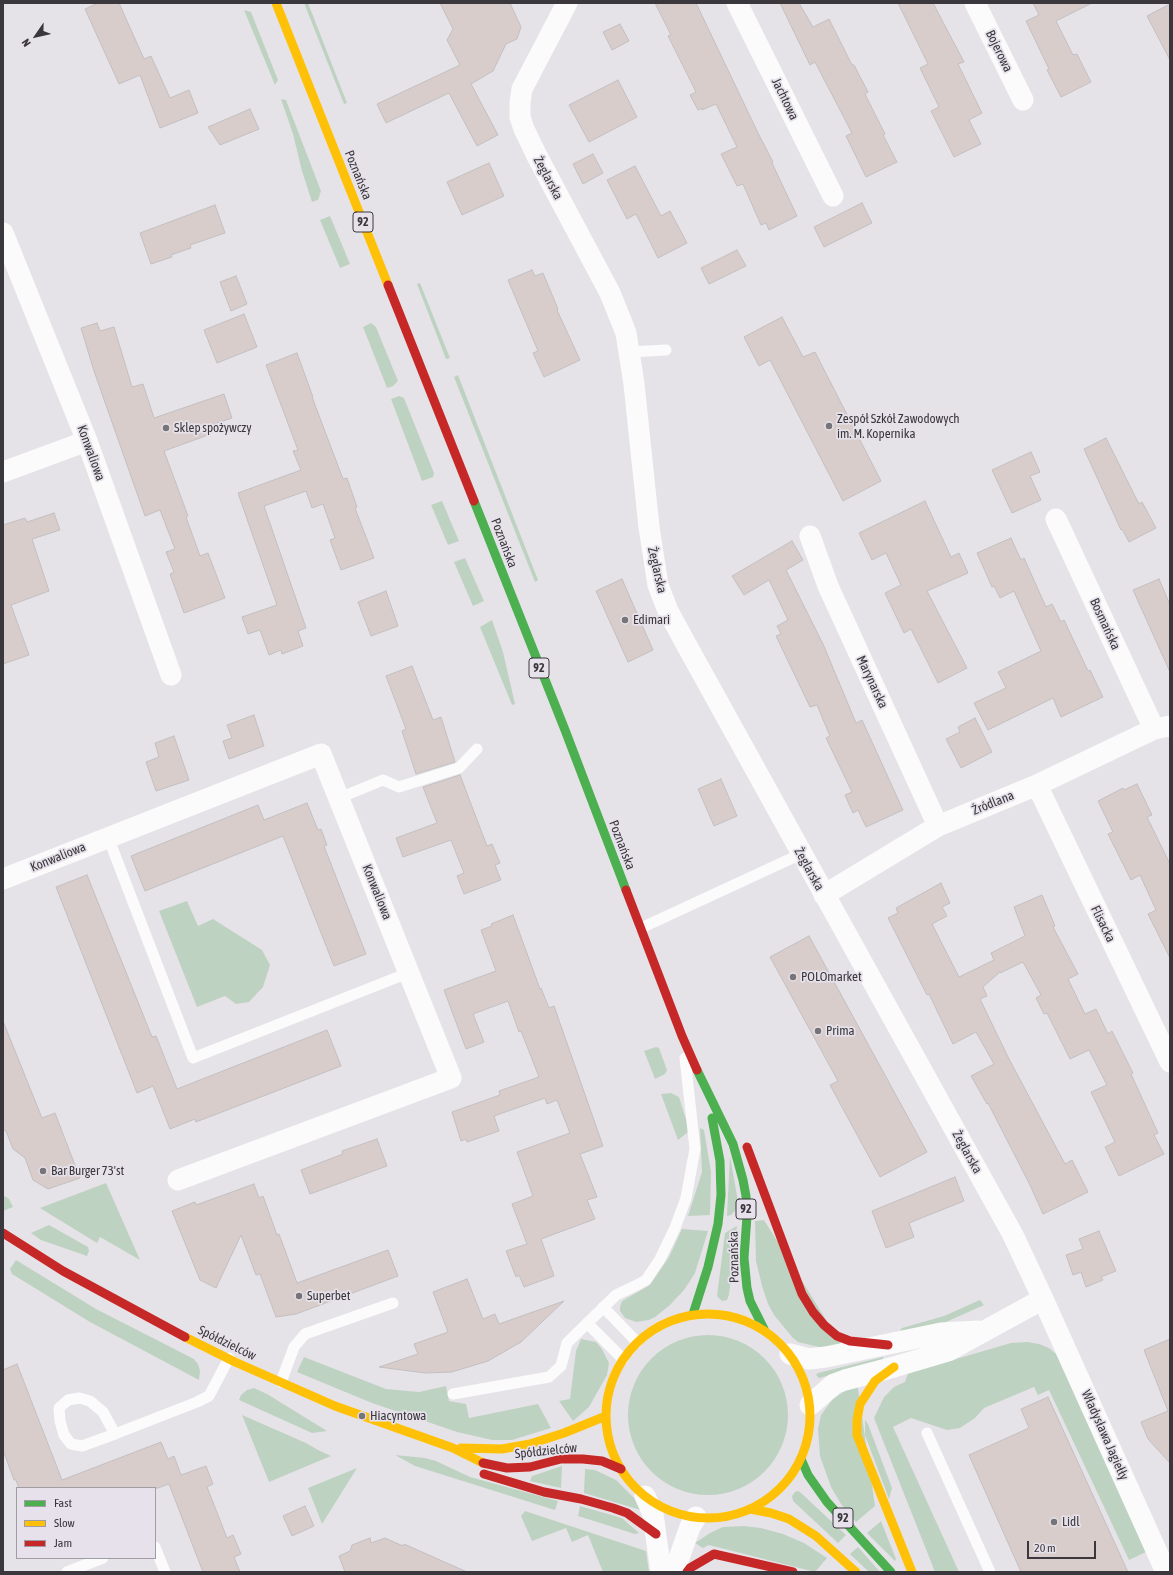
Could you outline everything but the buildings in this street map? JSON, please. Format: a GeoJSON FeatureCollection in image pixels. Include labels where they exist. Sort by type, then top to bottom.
{"type":"FeatureCollection","features":[{"type":"Feature","properties":{"kind":"main road","name":"Poznańska"},"geometry":{"type":"LineString","coordinates":[[276,3],[565,730],[682,1036],[707,1093],[733,1144],[744,1180],[747,1216],[744,1258],[747,1288],[750,1301],[764,1330]]}},
{"type":"Feature","properties":{"kind":"main road","name":"Poznańska"},"geometry":{"type":"LineString","coordinates":[[694,1314],[711,1255],[718,1224],[720,1195],[720,1161],[707,1093]]}},
{"type":"Feature","properties":{"kind":"main road"},"geometry":{"type":"LineString","coordinates":[[707,1093],[748,1149],[786,1254],[802,1294],[813,1312],[824,1325],[837,1336],[850,1341],[888,1345]]}},
{"type":"Feature","properties":{"kind":"main road","name":"Spółdzielców"},"geometry":{"type":"LineString","coordinates":[[3,1233],[63,1271],[176,1332],[229,1358],[335,1406],[453,1448],[492,1466],[507,1468],[530,1467],[561,1459],[583,1459],[602,1461],[621,1469]]}},
{"type":"Feature","properties":{"kind":"main road","name":"92"},"geometry":{"type":"LineString","coordinates":[[694,1314],[723,1314],[744,1320],[764,1330],[782,1345],[798,1366],[804,1378],[810,1405],[810,1433],[801,1459],[794,1472],[775,1494],[763,1503],[750,1509],[724,1517],[696,1517],[669,1510],[645,1496],[636,1488],[621,1469],[610,1443],[606,1416],[609,1392],[617,1369],[623,1359],[638,1342],[664,1323],[694,1314]]}},
{"type":"Feature","properties":{"kind":"main road"},"geometry":{"type":"LineString","coordinates":[[894,1368],[875,1381],[860,1404],[858,1412],[857,1435],[912,1572]]}},
{"type":"Feature","properties":{"kind":"main road","name":"Spółdzielców"},"geometry":{"type":"LineString","coordinates":[[453,1448],[502,1449],[530,1444],[561,1434],[606,1416]]}},
{"type":"Feature","properties":{"kind":"main road"},"geometry":{"type":"LineString","coordinates":[[427,1439],[454,1459]]}},
{"type":"Feature","properties":{"kind":"main road","name":"92"},"geometry":{"type":"LineString","coordinates":[[801,1459],[808,1475],[827,1502],[891,1572]]}},
{"type":"Feature","properties":{"kind":"main road"},"geometry":{"type":"LineString","coordinates":[[475,1472],[544,1492],[581,1499],[613,1508],[627,1513],[656,1534]]}},
{"type":"Feature","properties":{"kind":"main road","name":"92"},"geometry":{"type":"LineString","coordinates":[[750,1509],[771,1513],[789,1519],[816,1536],[856,1572]]}},
{"type":"Feature","properties":{"kind":"main road"},"geometry":{"type":"LineString","coordinates":[[687,1572],[690,1568],[714,1554],[793,1572]]}},
{"type":"Feature","properties":{"kind":"street","name":"Żeglarska"},"geometry":{"type":"LineString","coordinates":[[567,3],[522,90],[520,117],[537,156],[610,293],[626,333],[634,384],[649,527],[658,585],[668,611],[686,644],[1013,1235],[1043,1299]]}},
{"type":"Feature","properties":{"kind":"street","name":"Jachtowa"},"geometry":{"type":"LineString","coordinates":[[737,3],[833,196]]}},
{"type":"Feature","properties":{"kind":"street","name":"Bojerowa"},"geometry":{"type":"LineString","coordinates":[[975,3],[1023,100]]}},
{"type":"Feature","properties":{"kind":"street","name":"Konwaliowa"},"geometry":{"type":"LineString","coordinates":[[3,234],[87,441],[171,675]]}},
{"type":"Feature","properties":{"kind":"street"},"geometry":{"type":"LineString","coordinates":[[3,472],[87,441]]}},
{"type":"Feature","properties":{"kind":"street","name":"Bosmańska"},"geometry":{"type":"LineString","coordinates":[[1056,519],[1162,728]]}},
{"type":"Feature","properties":{"kind":"street","name":"Marynarska"},"geometry":{"type":"LineString","coordinates":[[810,536],[828,586],[938,826]]}},
{"type":"Feature","properties":{"kind":"street","name":"Źródlana"},"geometry":{"type":"LineString","coordinates":[[824,895],[938,826],[1037,785],[1162,728]]}},
{"type":"Feature","properties":{"kind":"street","name":"Konwaliowa"},"geometry":{"type":"LineString","coordinates":[[3,879],[321,754],[451,1078],[178,1180]]}},
{"type":"Feature","properties":{"kind":"street","name":"Flisacka"},"geometry":{"type":"LineString","coordinates":[[1037,785],[1170,1062]]}},
{"type":"Feature","properties":{"kind":"street"},"geometry":{"type":"LineString","coordinates":[[810,1405],[834,1384],[894,1368],[948,1351],[1043,1299]]}},
{"type":"Feature","properties":{"kind":"street","name":"Władysława Jagiełły"},"geometry":{"type":"LineString","coordinates":[[1043,1299],[1166,1572]]}},
{"type":"Feature","properties":{"kind":"street"},"geometry":{"type":"LineString","coordinates":[[790,1354],[809,1359],[826,1357],[942,1333],[984,1331]]}},
{"type":"Feature","properties":{"kind":"street"},"geometry":{"type":"LineString","coordinates":[[645,1496],[653,1514],[661,1572]]}},
{"type":"Feature","properties":{"kind":"street"},"geometry":{"type":"LineString","coordinates":[[674,1572],[690,1527],[696,1517]]}},
{"type":"Feature","properties":{"kind":"lane"},"geometry":{"type":"LineString","coordinates":[[628,352],[666,350]]}},
{"type":"Feature","properties":{"kind":"lane"},"geometry":{"type":"LineString","coordinates":[[339,798],[383,780],[399,787],[459,768],[477,749]]}},
{"type":"Feature","properties":{"kind":"lane"},"geometry":{"type":"LineString","coordinates":[[108,837],[193,1058],[408,973]]}},
{"type":"Feature","properties":{"kind":"lane"},"geometry":{"type":"LineString","coordinates":[[640,928],[801,854]]}},
{"type":"Feature","properties":{"kind":"lane"},"geometry":{"type":"LineString","coordinates":[[453,1394],[549,1377],[561,1366],[568,1342],[603,1307],[616,1295],[646,1280],[660,1258],[675,1228],[686,1198],[695,1149],[682,1036]]}},
{"type":"Feature","properties":{"kind":"lane"},"geometry":{"type":"LineString","coordinates":[[281,1382],[294,1347],[305,1334],[393,1303]]}},
{"type":"Feature","properties":{"kind":"lane"},"geometry":{"type":"LineString","coordinates":[[603,1307],[638,1342]]}},
{"type":"Feature","properties":{"kind":"lane"},"geometry":{"type":"LineString","coordinates":[[587,1323],[623,1359]]}},
{"type":"Feature","properties":{"kind":"lane"},"geometry":{"type":"LineString","coordinates":[[115,1434],[103,1412],[90,1401],[79,1398],[68,1400],[59,1408],[60,1421],[64,1435],[71,1444],[82,1446],[115,1434],[197,1402],[209,1396],[229,1358]]}},
{"type":"Feature","properties":{"kind":"lane"},"geometry":{"type":"LineString","coordinates":[[927,1433],[990,1572]]}},
{"type":"Feature","properties":{"kind":"lane"},"geometry":{"type":"LineString","coordinates":[[156,1550],[165,1572]]}},
{"type":"Feature","properties":{"kind":"lane"},"geometry":{"type":"LineString","coordinates":[[67,1572],[100,1559]]}},
{"type":"Feature","properties":{"kind":"green space"},"geometry":{"type":"Polygon","coordinates":[[[304,3],[308,3],[347,103],[344,104],[304,3]]]}},
{"type":"Feature","properties":{"kind":"green space"},"geometry":{"type":"Polygon","coordinates":[[[244,10],[251,12],[278,80],[275,85],[244,10]]]}},
{"type":"Feature","properties":{"kind":"green space"},"geometry":{"type":"Polygon","coordinates":[[[281,99],[286,100],[321,191],[318,200],[312,202],[302,171],[293,134],[281,99]]]}},
{"type":"Feature","properties":{"kind":"green space"},"geometry":{"type":"Polygon","coordinates":[[[330,216],[350,264],[340,268],[320,220],[330,216]]]}},
{"type":"Feature","properties":{"kind":"green space"},"geometry":{"type":"Polygon","coordinates":[[[420,283],[450,358],[446,359],[417,284],[420,283]]]}},
{"type":"Feature","properties":{"kind":"green space"},"geometry":{"type":"Polygon","coordinates":[[[371,323],[376,327],[398,381],[393,386],[387,388],[363,327],[371,323]]]}},
{"type":"Feature","properties":{"kind":"green space"},"geometry":{"type":"Polygon","coordinates":[[[458,375],[538,580],[535,582],[454,377],[458,375]]]}},
{"type":"Feature","properties":{"kind":"green space"},"geometry":{"type":"Polygon","coordinates":[[[399,396],[404,398],[434,473],[433,477],[422,481],[391,399],[399,396]]]}},
{"type":"Feature","properties":{"kind":"green space"},"geometry":{"type":"Polygon","coordinates":[[[442,501],[459,541],[448,545],[431,505],[442,501]]]}},
{"type":"Feature","properties":{"kind":"green space"},"geometry":{"type":"Polygon","coordinates":[[[465,558],[484,601],[473,606],[454,562],[465,558]]]}},
{"type":"Feature","properties":{"kind":"green space"},"geometry":{"type":"Polygon","coordinates":[[[492,620],[503,652],[515,704],[512,705],[480,627],[492,620]]]}},
{"type":"Feature","properties":{"kind":"green space"},"geometry":{"type":"Polygon","coordinates":[[[187,901],[198,926],[213,919],[262,950],[270,965],[263,987],[249,1002],[236,1004],[225,996],[197,1007],[159,911],[187,901]]]}},
{"type":"Feature","properties":{"kind":"green space"},"geometry":{"type":"Polygon","coordinates":[[[656,1047],[659,1048],[667,1070],[665,1074],[655,1079],[644,1051],[656,1047]]]}},
{"type":"Feature","properties":{"kind":"green space"},"geometry":{"type":"Polygon","coordinates":[[[671,1093],[679,1097],[688,1126],[688,1132],[678,1140],[661,1094],[671,1093]]]}},
{"type":"Feature","properties":{"kind":"green space"},"geometry":{"type":"Polygon","coordinates":[[[700,1128],[704,1130],[711,1172],[710,1215],[688,1216],[702,1172],[700,1128]]]}},
{"type":"Feature","properties":{"kind":"green space"},"geometry":{"type":"Polygon","coordinates":[[[730,1156],[739,1207],[731,1215],[727,1216],[730,1156]]]}},
{"type":"Feature","properties":{"kind":"green space"},"geometry":{"type":"Polygon","coordinates":[[[106,1183],[140,1260],[100,1237],[97,1243],[40,1208],[106,1183]]]}},
{"type":"Feature","properties":{"kind":"green space"},"geometry":{"type":"Polygon","coordinates":[[[3,1195],[9,1199],[13,1207],[3,1211],[3,1195]]]}},
{"type":"Feature","properties":{"kind":"green space"},"geometry":{"type":"Polygon","coordinates":[[[764,1220],[843,1347],[823,1348],[798,1342],[774,1315],[768,1304],[762,1286],[756,1261],[755,1221],[764,1220]]]}},
{"type":"Feature","properties":{"kind":"green space"},"geometry":{"type":"Polygon","coordinates":[[[49,1225],[88,1247],[89,1251],[87,1256],[41,1240],[31,1233],[49,1225]]]}},
{"type":"Feature","properties":{"kind":"green space"},"geometry":{"type":"Polygon","coordinates":[[[737,1226],[729,1295],[727,1300],[722,1301],[717,1296],[725,1233],[737,1226]]]}},
{"type":"Feature","properties":{"kind":"green space"},"geometry":{"type":"Polygon","coordinates":[[[682,1229],[708,1231],[695,1273],[690,1281],[670,1305],[655,1317],[649,1320],[636,1322],[625,1318],[620,1311],[622,1301],[650,1285],[669,1257],[682,1229]]]}},
{"type":"Feature","properties":{"kind":"green space"},"geometry":{"type":"Polygon","coordinates":[[[16,1260],[96,1309],[194,1359],[198,1364],[200,1371],[199,1380],[90,1322],[12,1274],[10,1269],[16,1260]]]}},
{"type":"Feature","properties":{"kind":"green space"},"geometry":{"type":"Polygon","coordinates":[[[980,1300],[984,1305],[946,1322],[895,1337],[902,1328],[944,1316],[980,1300]]]}},
{"type":"Feature","properties":{"kind":"green space"},"geometry":{"type":"Polygon","coordinates":[[[708,1335],[738,1341],[759,1353],[770,1364],[782,1385],[788,1415],[782,1445],[770,1466],[759,1477],[738,1489],[708,1495],[678,1489],[657,1477],[646,1466],[634,1445],[628,1415],[634,1385],[646,1364],[657,1353],[678,1341],[708,1335]]]}},
{"type":"Feature","properties":{"kind":"green space"},"geometry":{"type":"Polygon","coordinates":[[[581,1339],[596,1342],[602,1349],[609,1363],[607,1375],[589,1407],[573,1421],[559,1401],[570,1399],[576,1351],[581,1339]]]}},
{"type":"Feature","properties":{"kind":"green space"},"geometry":{"type":"Polygon","coordinates":[[[1027,1342],[1039,1344],[1049,1348],[1056,1354],[1146,1552],[1129,1560],[1049,1390],[1038,1395],[1034,1387],[984,1408],[975,1418],[960,1428],[947,1430],[911,1418],[893,1427],[959,1572],[935,1572],[874,1418],[884,1397],[894,1387],[905,1382],[908,1373],[1011,1343],[1027,1342]]]}},
{"type":"Feature","properties":{"kind":"green space"},"geometry":{"type":"Polygon","coordinates":[[[304,1357],[386,1389],[419,1392],[446,1386],[449,1401],[466,1404],[469,1418],[538,1404],[551,1428],[512,1440],[492,1440],[457,1432],[372,1403],[297,1372],[304,1357]]]}},
{"type":"Feature","properties":{"kind":"green space"},"geometry":{"type":"Polygon","coordinates":[[[883,1357],[884,1361],[819,1378],[816,1375],[818,1373],[883,1357]]]}},
{"type":"Feature","properties":{"kind":"green space"},"geometry":{"type":"Polygon","coordinates":[[[857,1382],[875,1506],[856,1522],[841,1504],[831,1487],[820,1456],[818,1429],[821,1415],[832,1400],[857,1382]]]}},
{"type":"Feature","properties":{"kind":"green space"},"geometry":{"type":"Polygon","coordinates":[[[254,1388],[267,1394],[327,1431],[312,1433],[239,1400],[241,1395],[247,1390],[254,1388]]]}},
{"type":"Feature","properties":{"kind":"green space"},"geometry":{"type":"Polygon","coordinates":[[[242,1415],[306,1443],[331,1456],[269,1482],[242,1415]]]}},
{"type":"Feature","properties":{"kind":"green space"},"geometry":{"type":"Polygon","coordinates":[[[865,1420],[868,1424],[892,1488],[889,1499],[865,1435],[865,1420]]]}},
{"type":"Feature","properties":{"kind":"green space"},"geometry":{"type":"Polygon","coordinates":[[[395,1455],[425,1458],[436,1461],[470,1477],[558,1501],[555,1510],[415,1466],[395,1455]]]}},
{"type":"Feature","properties":{"kind":"green space"},"geometry":{"type":"Polygon","coordinates":[[[562,1466],[561,1488],[530,1481],[532,1476],[562,1466]]]}},
{"type":"Feature","properties":{"kind":"green space"},"geometry":{"type":"Polygon","coordinates":[[[357,1468],[322,1524],[308,1488],[357,1468]]]}},
{"type":"Feature","properties":{"kind":"green space"},"geometry":{"type":"Polygon","coordinates":[[[585,1469],[595,1470],[616,1480],[637,1501],[644,1511],[584,1493],[585,1469]]]}},
{"type":"Feature","properties":{"kind":"green space"},"geometry":{"type":"Polygon","coordinates":[[[797,1491],[800,1492],[846,1535],[838,1543],[793,1501],[792,1496],[797,1491]]]}},
{"type":"Feature","properties":{"kind":"green space"},"geometry":{"type":"Polygon","coordinates":[[[580,1506],[622,1518],[639,1533],[635,1534],[578,1516],[580,1506]]]}},
{"type":"Feature","properties":{"kind":"green space"},"geometry":{"type":"Polygon","coordinates":[[[525,1511],[646,1551],[649,1572],[603,1572],[588,1535],[572,1542],[566,1528],[532,1541],[521,1516],[525,1511]]]}},
{"type":"Feature","properties":{"kind":"green space"},"geometry":{"type":"Polygon","coordinates":[[[881,1521],[896,1559],[895,1561],[867,1533],[881,1521]]]}},
{"type":"Feature","properties":{"kind":"green space"},"geometry":{"type":"Polygon","coordinates":[[[744,1526],[761,1528],[783,1534],[804,1543],[827,1558],[815,1572],[709,1545],[703,1548],[695,1543],[710,1533],[723,1527],[744,1526]]]}},
{"type":"Feature","properties":{"kind":"green space"},"geometry":{"type":"Polygon","coordinates":[[[858,1547],[880,1572],[869,1572],[850,1554],[858,1547]]]}},
{"type":"Feature","properties":{"kind":"traffic: fast"},"geometry":{"type":"LineString","coordinates":[[474,501],[565,730],[626,890]]}},
{"type":"Feature","properties":{"kind":"traffic: fast"},"geometry":{"type":"LineString","coordinates":[[697,1070],[733,1144],[743,1180],[746,1196],[747,1216],[744,1258],[747,1288],[750,1301],[764,1329]]}},
{"type":"Feature","properties":{"kind":"traffic: fast"},"geometry":{"type":"LineString","coordinates":[[693,1314],[708,1267],[718,1224],[721,1195],[720,1161],[712,1118]]}},
{"type":"Feature","properties":{"kind":"traffic: fast"},"geometry":{"type":"LineString","coordinates":[[801,1459],[808,1475],[827,1502],[891,1572]]}},
{"type":"Feature","properties":{"kind":"traffic: slow"},"geometry":{"type":"LineString","coordinates":[[276,3],[388,285]]}},
{"type":"Feature","properties":{"kind":"traffic: slow"},"geometry":{"type":"LineString","coordinates":[[698,1314],[718,1314],[747,1321],[773,1337],[787,1351],[803,1377],[810,1406],[810,1416],[810,1426],[803,1455],[787,1481],[773,1495],[747,1511],[738,1514],[718,1518],[698,1518],[669,1511],[643,1495],[629,1481],[613,1455],[610,1446],[606,1426],[606,1406],[613,1377],[629,1351],[643,1337],[669,1321],[678,1318],[698,1314]]}},
{"type":"Feature","properties":{"kind":"traffic: slow"},"geometry":{"type":"LineString","coordinates":[[185,1337],[235,1362],[335,1406],[453,1448],[483,1463]]}},
{"type":"Feature","properties":{"kind":"traffic: slow"},"geometry":{"type":"LineString","coordinates":[[894,1367],[875,1381],[860,1404],[857,1420],[857,1435],[912,1572]]}},
{"type":"Feature","properties":{"kind":"traffic: slow"},"geometry":{"type":"LineString","coordinates":[[461,1448],[502,1449],[530,1444],[564,1433],[606,1416]]}},
{"type":"Feature","properties":{"kind":"traffic: slow"},"geometry":{"type":"LineString","coordinates":[[750,1509],[771,1513],[789,1519],[816,1536],[856,1572]]}},
{"type":"Feature","properties":{"kind":"traffic: jam"},"geometry":{"type":"LineString","coordinates":[[388,285],[474,501]]}},
{"type":"Feature","properties":{"kind":"traffic: jam"},"geometry":{"type":"LineString","coordinates":[[626,890],[682,1036],[697,1070]]}},
{"type":"Feature","properties":{"kind":"traffic: jam"},"geometry":{"type":"LineString","coordinates":[[747,1147],[802,1294],[813,1312],[824,1325],[837,1336],[850,1341],[888,1345]]}},
{"type":"Feature","properties":{"kind":"traffic: jam"},"geometry":{"type":"LineString","coordinates":[[3,1233],[63,1271],[185,1337]]}},
{"type":"Feature","properties":{"kind":"traffic: jam"},"geometry":{"type":"LineString","coordinates":[[483,1463],[507,1468],[530,1467],[561,1459],[583,1459],[602,1461],[621,1469]]}},
{"type":"Feature","properties":{"kind":"traffic: jam"},"geometry":{"type":"LineString","coordinates":[[484,1474],[544,1492],[581,1499],[613,1508],[627,1513],[656,1534]]}},
{"type":"Feature","properties":{"kind":"traffic: jam"},"geometry":{"type":"LineString","coordinates":[[687,1572],[690,1568],[714,1554],[793,1572]]}},
{"type":"Feature","properties":{"kind":"place","name":"Zespół Szkół Zawodowych im. M. Kopernika"},"geometry":{"type":"Point","coordinates":[829,426]}},
{"type":"Feature","properties":{"kind":"place","name":"Sklep spożywczy"},"geometry":{"type":"Point","coordinates":[166,428]}},
{"type":"Feature","properties":{"kind":"place","name":"Edimari"},"geometry":{"type":"Point","coordinates":[625,620]}},
{"type":"Feature","properties":{"kind":"place","name":"POLOmarket"},"geometry":{"type":"Point","coordinates":[793,977]}},
{"type":"Feature","properties":{"kind":"place","name":"Prima"},"geometry":{"type":"Point","coordinates":[818,1031]}},
{"type":"Feature","properties":{"kind":"place","name":"Bar Burger 73'st"},"geometry":{"type":"Point","coordinates":[43,1171]}},
{"type":"Feature","properties":{"kind":"place","name":"Superbet"},"geometry":{"type":"Point","coordinates":[299,1296]}},
{"type":"Feature","properties":{"kind":"place","name":"Hiacyntowa"},"geometry":{"type":"Point","coordinates":[362,1416]}},
{"type":"Feature","properties":{"kind":"place","name":"Lidl"},"geometry":{"type":"Point","coordinates":[1054,1522]}}]}
